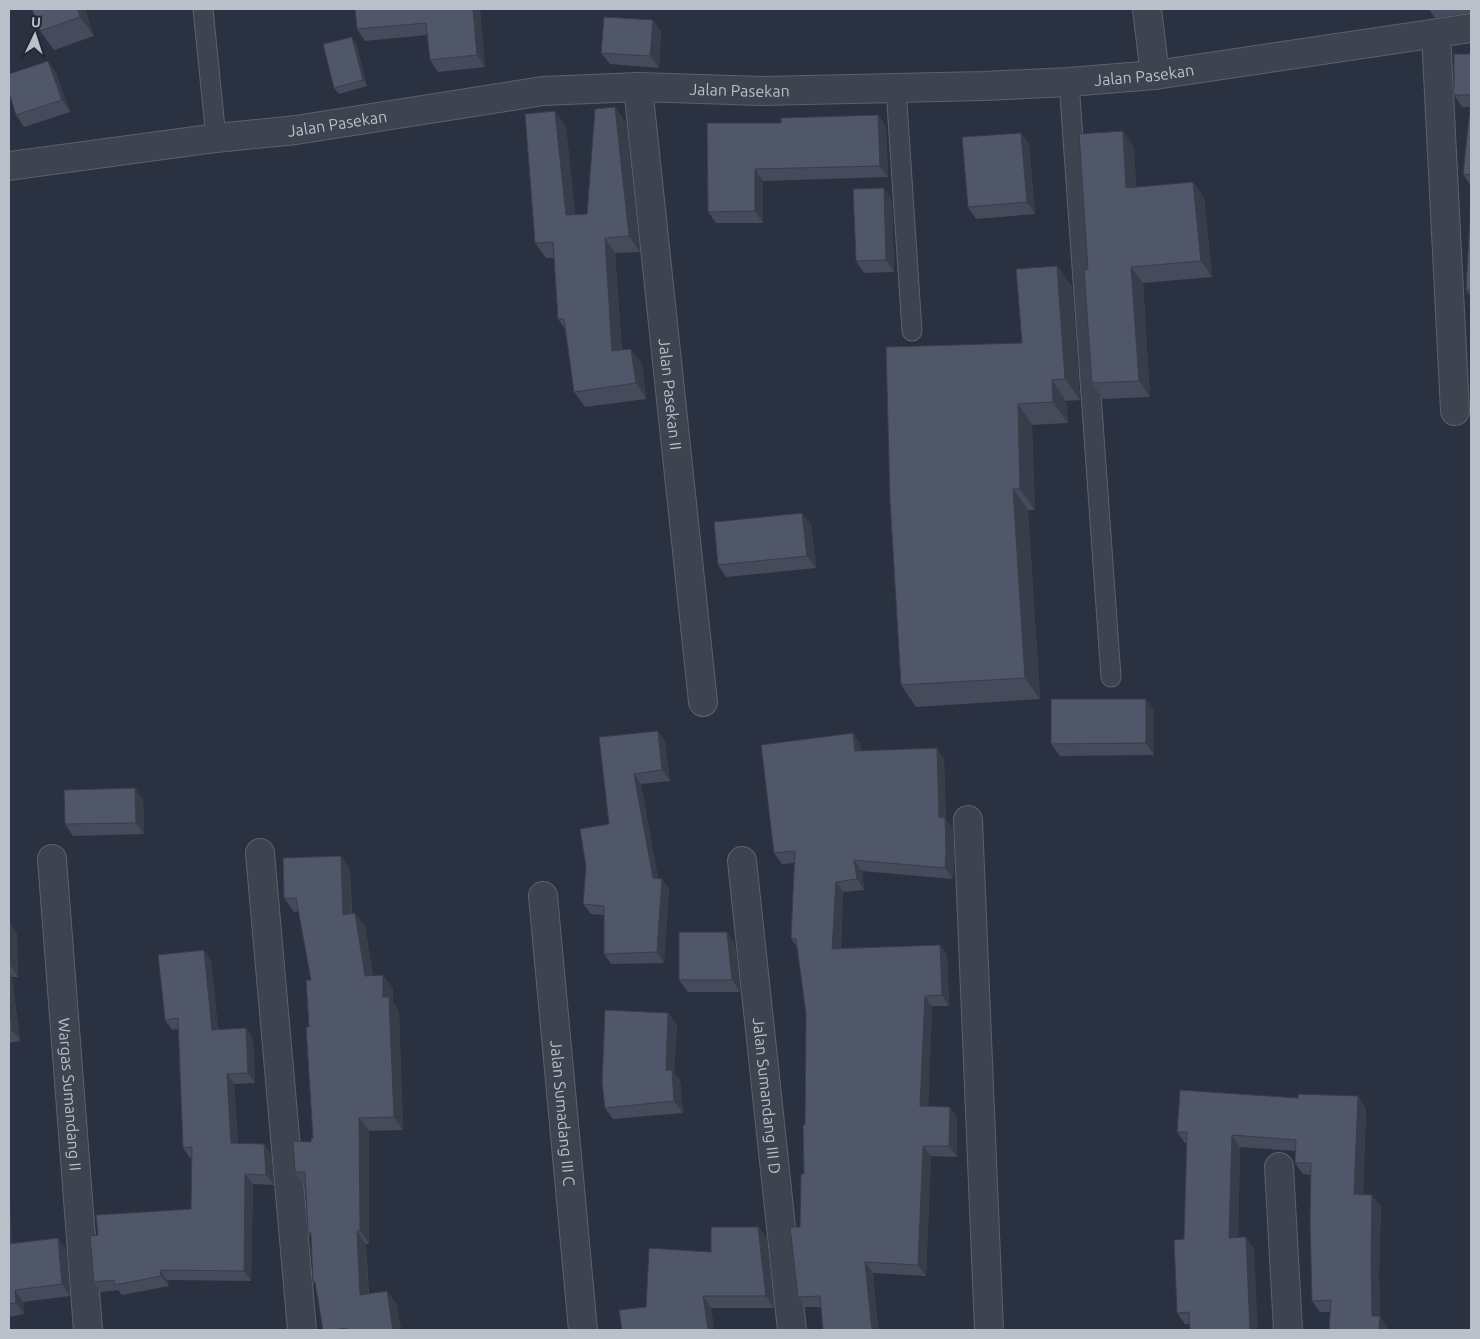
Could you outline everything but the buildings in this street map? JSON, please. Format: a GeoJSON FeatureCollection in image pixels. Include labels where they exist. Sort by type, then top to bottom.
{"type":"FeatureCollection","features":[{"type":"Feature","properties":{"kind":"street"},"geometry":{"type":"LineString","coordinates":[[1147,9],[1155,75]]}},
{"type":"Feature","properties":{"kind":"street","name":"Jalan Pasekan"},"geometry":{"type":"LineString","coordinates":[[9,166],[216,138],[296,130],[543,91],[638,87],[762,90],[896,88],[1069,82],[1155,75],[1471,28]]}},
{"type":"Feature","properties":{"kind":"street"},"geometry":{"type":"LineString","coordinates":[[1436,34],[1455,411]]}},
{"type":"Feature","properties":{"kind":"street","name":"Jalan Pasekan II"},"geometry":{"type":"LineString","coordinates":[[638,87],[703,702]]}},
{"type":"Feature","properties":{"kind":"street"},"geometry":{"type":"LineString","coordinates":[[968,820],[989,1330]]}},
{"type":"Feature","properties":{"kind":"street"},"geometry":{"type":"LineString","coordinates":[[260,853],[302,1330]]}},
{"type":"Feature","properties":{"kind":"street","name":"Wargas Sumandang II"},"geometry":{"type":"LineString","coordinates":[[52,860],[88,1330]]}},
{"type":"Feature","properties":{"kind":"street","name":"Jalan Sumandang III D"},"geometry":{"type":"LineString","coordinates":[[742,861],[792,1330]]}},
{"type":"Feature","properties":{"kind":"street","name":"Jalan Sumadang III C"},"geometry":{"type":"LineString","coordinates":[[543,896],[583,1330]]}},
{"type":"Feature","properties":{"kind":"street"},"geometry":{"type":"LineString","coordinates":[[1279,1167],[1288,1330]]}},
{"type":"Feature","properties":{"kind":"lane"},"geometry":{"type":"LineString","coordinates":[[204,9],[216,138]]}},
{"type":"Feature","properties":{"kind":"lane"},"geometry":{"type":"LineString","coordinates":[[1069,82],[1111,677]]}},
{"type":"Feature","properties":{"kind":"lane"},"geometry":{"type":"LineString","coordinates":[[896,88],[912,331]]}}]}
